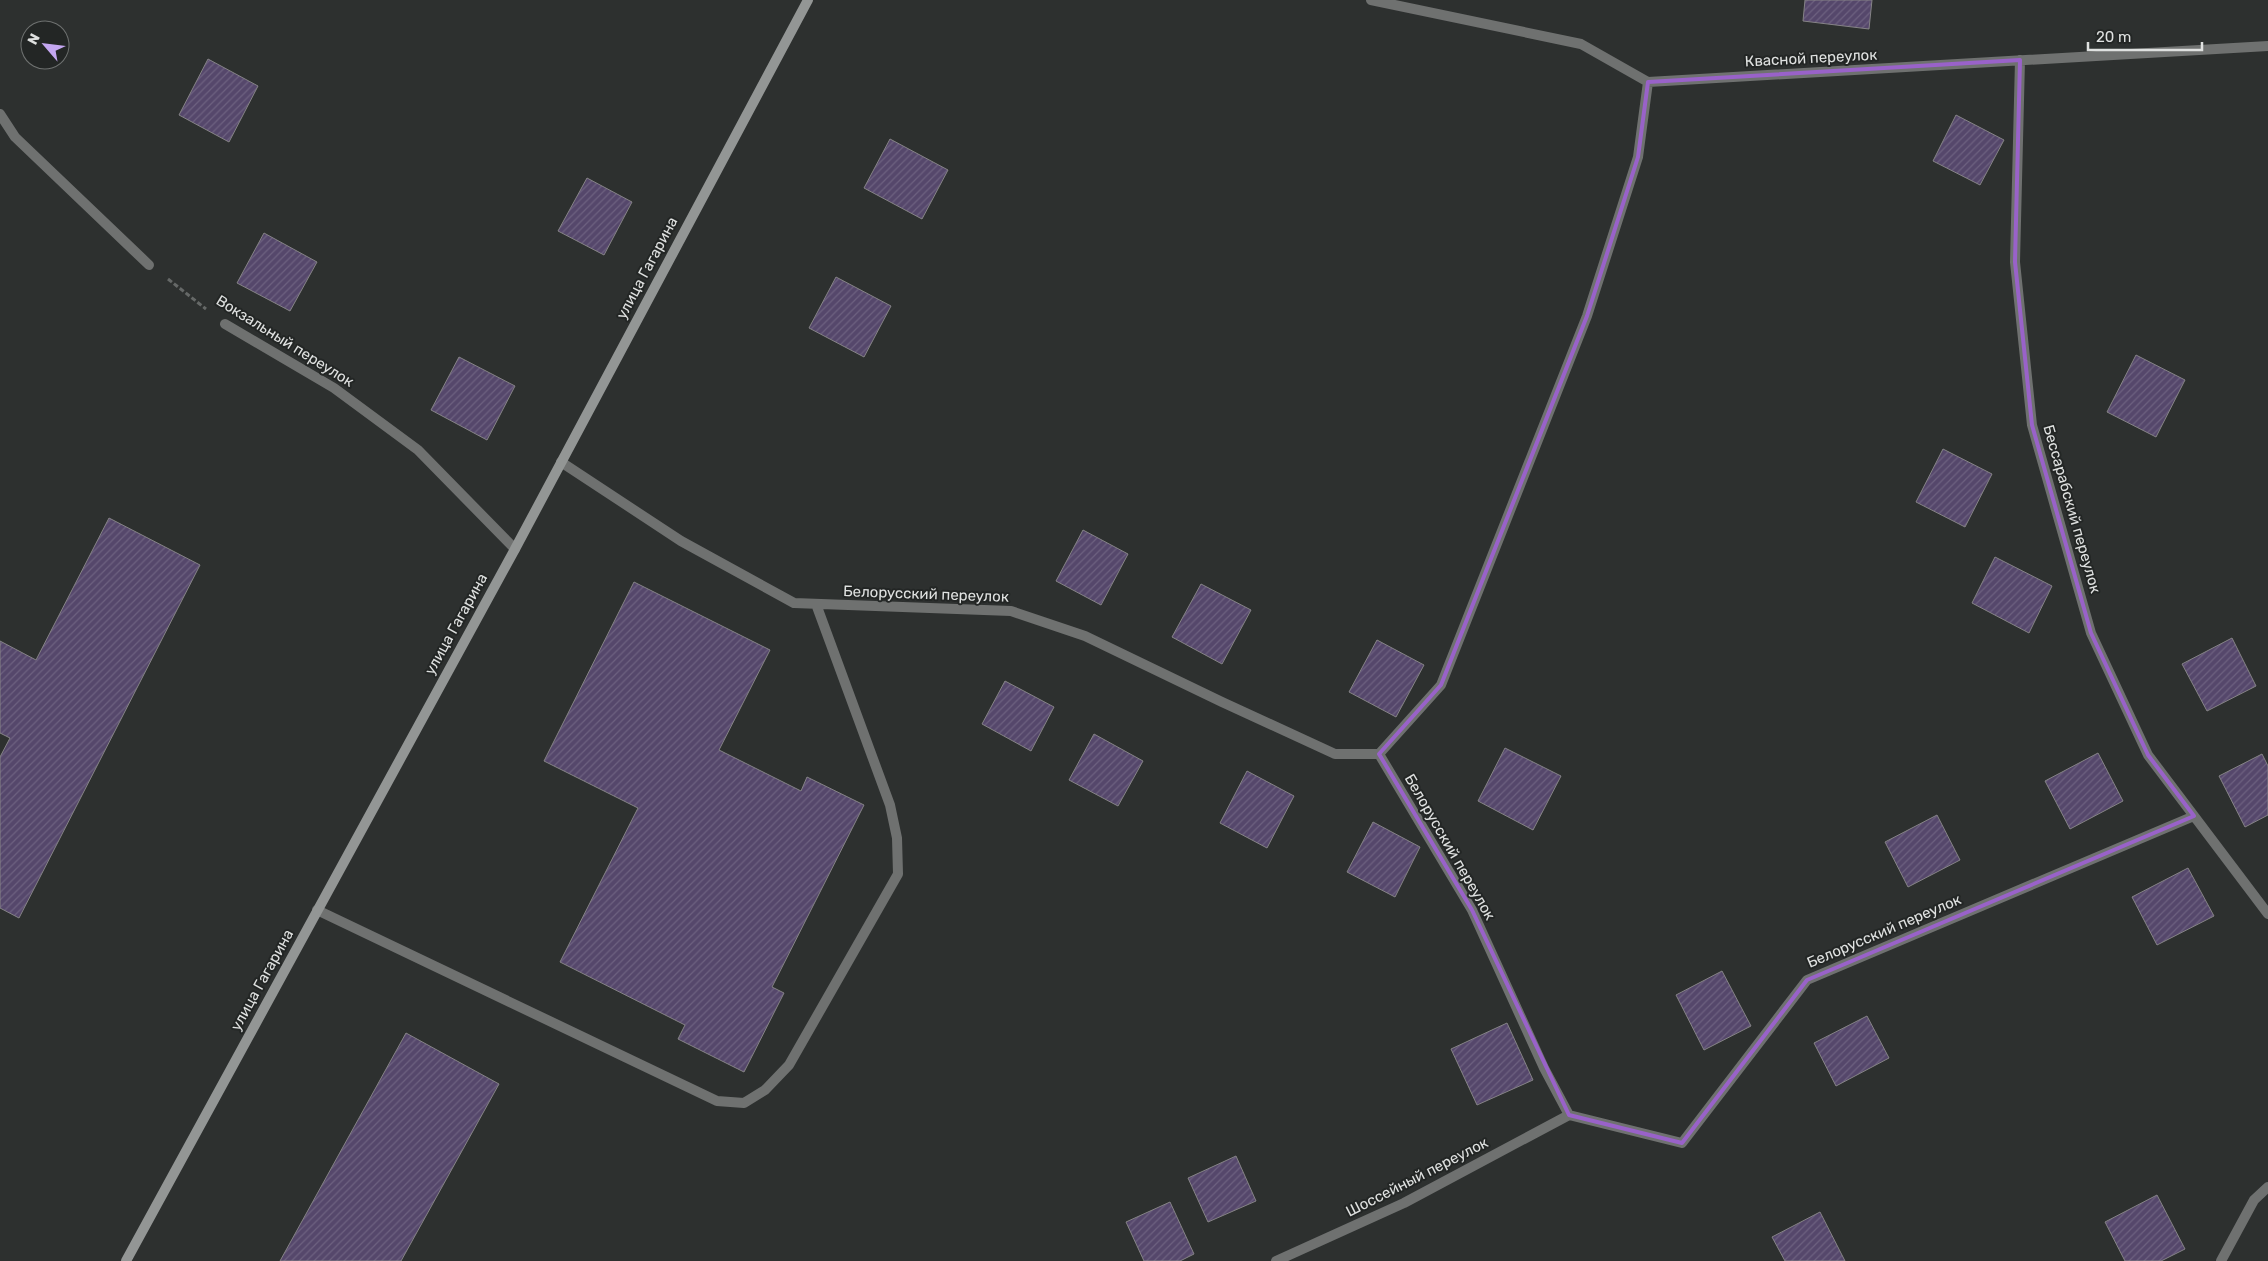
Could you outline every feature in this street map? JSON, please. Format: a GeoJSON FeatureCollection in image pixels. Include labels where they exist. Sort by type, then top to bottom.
{"type":"FeatureCollection","features":[{"type":"Feature","properties":{"kind":"street","name":"улица Гагарина"},"geometry":{"type":"LineString","coordinates":[[126,1261],[561,462],[808,0]]}},
{"type":"Feature","properties":{"kind":"street"},"geometry":{"type":"LineString","coordinates":[[1371,0],[1581,44],[1648,82],[1638,157],[1587,316],[1441,685],[1379,754]]}},
{"type":"Feature","properties":{"kind":"street","name":"Квасной переулок"},"geometry":{"type":"LineString","coordinates":[[1648,82],[2268,46]]}},
{"type":"Feature","properties":{"kind":"street","name":"Бессарабский переулок"},"geometry":{"type":"LineString","coordinates":[[2020,60],[2015,262],[2032,425],[2091,633],[2148,754],[2268,914]]}},
{"type":"Feature","properties":{"kind":"street"},"geometry":{"type":"LineString","coordinates":[[0,114],[16,137],[149,265]]}},
{"type":"Feature","properties":{"kind":"street","name":"Вокзальный переулок"},"geometry":{"type":"LineString","coordinates":[[225,324],[334,388],[418,450],[514,548]]}},
{"type":"Feature","properties":{"kind":"street","name":"Белорусский переулок"},"geometry":{"type":"LineString","coordinates":[[561,462],[681,541],[794,603],[1011,611],[1086,636],[1335,754],[1379,754],[1472,910],[1544,1068],[1570,1115],[1682,1143],[1808,980],[2194,816]]}},
{"type":"Feature","properties":{"kind":"street"},"geometry":{"type":"LineString","coordinates":[[317,910],[716,1101],[744,1104],[765,1090],[789,1065],[898,874],[897,838],[890,804],[816,604]]}},
{"type":"Feature","properties":{"kind":"street","name":"Шоссейный переулок"},"geometry":{"type":"LineString","coordinates":[[1276,1261],[1404,1203],[1570,1115]]}},
{"type":"Feature","properties":{"kind":"street"},"geometry":{"type":"LineString","coordinates":[[2221,1261],[2254,1200],[2268,1187]]}},
{"type":"Feature","properties":{"kind":"path","name":"Вокзальный переулок"},"geometry":{"type":"LineString","coordinates":[[149,265],[225,324]]}},
{"type":"Feature","properties":{"kind":"highlighted area"},"geometry":{"type":"Polygon","coordinates":[[[2020,60],[2015,262],[2032,425],[2091,633],[2148,755],[2194,816],[1807,980],[1682,1143],[1569,1115],[1472,910],[1379,754],[1441,685],[1587,316],[1638,157],[1648,82],[2020,60]]]}},
{"type":"Feature","properties":{"kind":"building"},"geometry":{"type":"Polygon","coordinates":[[[1805,0],[1872,0],[1869,29],[1803,21],[1805,0]]]}},
{"type":"Feature","properties":{"kind":"building"},"geometry":{"type":"Polygon","coordinates":[[[208,59],[258,86],[229,142],[179,115],[208,59]]]}},
{"type":"Feature","properties":{"kind":"building"},"geometry":{"type":"Polygon","coordinates":[[[1956,115],[2004,140],[1980,185],[1933,161],[1956,115]]]}},
{"type":"Feature","properties":{"kind":"building"},"geometry":{"type":"Polygon","coordinates":[[[890,139],[948,170],[922,219],[864,188],[890,139]]]}},
{"type":"Feature","properties":{"kind":"building"},"geometry":{"type":"Polygon","coordinates":[[[587,178],[632,202],[604,255],[558,231],[587,178]]]}},
{"type":"Feature","properties":{"kind":"building"},"geometry":{"type":"Polygon","coordinates":[[[264,233],[317,262],[290,311],[237,283],[264,233]]]}},
{"type":"Feature","properties":{"kind":"building"},"geometry":{"type":"Polygon","coordinates":[[[836,277],[891,306],[864,357],[809,328],[836,277]]]}},
{"type":"Feature","properties":{"kind":"building"},"geometry":{"type":"Polygon","coordinates":[[[2136,355],[2185,380],[2156,437],[2107,412],[2136,355]]]}},
{"type":"Feature","properties":{"kind":"building"},"geometry":{"type":"Polygon","coordinates":[[[459,357],[515,386],[487,440],[431,410],[459,357]]]}},
{"type":"Feature","properties":{"kind":"building"},"geometry":{"type":"Polygon","coordinates":[[[1943,449],[1992,474],[1965,527],[1916,502],[1943,449]]]}},
{"type":"Feature","properties":{"kind":"building"},"geometry":{"type":"Polygon","coordinates":[[[109,518],[200,565],[19,918],[0,908],[0,757],[10,738],[0,733],[0,641],[36,660],[109,518]]]}},
{"type":"Feature","properties":{"kind":"building"},"geometry":{"type":"Polygon","coordinates":[[[1083,530],[1128,554],[1101,605],[1056,581],[1083,530]]]}},
{"type":"Feature","properties":{"kind":"building"},"geometry":{"type":"Polygon","coordinates":[[[1995,557],[2052,586],[2029,633],[1972,603],[1995,557]]]}},
{"type":"Feature","properties":{"kind":"building"},"geometry":{"type":"Polygon","coordinates":[[[634,582],[770,650],[719,750],[801,791],[807,777],[864,805],[772,987],[784,993],[744,1072],[678,1039],[685,1025],[560,962],[638,808],[544,761],[634,582]]]}},
{"type":"Feature","properties":{"kind":"building"},"geometry":{"type":"Polygon","coordinates":[[[1201,584],[1251,610],[1222,664],[1172,637],[1201,584]]]}},
{"type":"Feature","properties":{"kind":"building"},"geometry":{"type":"Polygon","coordinates":[[[2232,638],[2256,686],[2207,711],[2182,664],[2232,638]]]}},
{"type":"Feature","properties":{"kind":"building"},"geometry":{"type":"Polygon","coordinates":[[[1377,640],[1424,665],[1396,717],[1349,692],[1377,640]]]}},
{"type":"Feature","properties":{"kind":"building"},"geometry":{"type":"Polygon","coordinates":[[[1005,681],[1054,707],[1031,751],[982,724],[1005,681]]]}},
{"type":"Feature","properties":{"kind":"building"},"geometry":{"type":"Polygon","coordinates":[[[1094,734],[1143,761],[1118,806],[1069,780],[1094,734]]]}},
{"type":"Feature","properties":{"kind":"building"},"geometry":{"type":"Polygon","coordinates":[[[1505,748],[1561,776],[1533,830],[1478,801],[1505,748]]]}},
{"type":"Feature","properties":{"kind":"building"},"geometry":{"type":"Polygon","coordinates":[[[2098,753],[2123,801],[2070,829],[2045,781],[2098,753]]]}},
{"type":"Feature","properties":{"kind":"building"},"geometry":{"type":"Polygon","coordinates":[[[2262,754],[2268,766],[2268,815],[2245,827],[2219,776],[2262,754]]]}},
{"type":"Feature","properties":{"kind":"building"},"geometry":{"type":"Polygon","coordinates":[[[1247,771],[1294,796],[1267,848],[1220,823],[1247,771]]]}},
{"type":"Feature","properties":{"kind":"building"},"geometry":{"type":"Polygon","coordinates":[[[1937,815],[1960,860],[1908,887],[1885,842],[1937,815]]]}},
{"type":"Feature","properties":{"kind":"building"},"geometry":{"type":"Polygon","coordinates":[[[1373,822],[1420,847],[1395,897],[1347,872],[1373,822]]]}},
{"type":"Feature","properties":{"kind":"building"},"geometry":{"type":"Polygon","coordinates":[[[2188,868],[2214,916],[2157,945],[2132,897],[2188,868]]]}},
{"type":"Feature","properties":{"kind":"building"},"geometry":{"type":"Polygon","coordinates":[[[1722,971],[1751,1026],[1704,1050],[1676,995],[1722,971]]]}},
{"type":"Feature","properties":{"kind":"building"},"geometry":{"type":"Polygon","coordinates":[[[1867,1016],[1889,1058],[1836,1086],[1814,1043],[1867,1016]]]}},
{"type":"Feature","properties":{"kind":"building"},"geometry":{"type":"Polygon","coordinates":[[[1507,1023],[1533,1080],[1477,1105],[1451,1049],[1507,1023]]]}},
{"type":"Feature","properties":{"kind":"building"},"geometry":{"type":"Polygon","coordinates":[[[406,1033],[499,1084],[401,1261],[280,1261],[406,1033]]]}},
{"type":"Feature","properties":{"kind":"building"},"geometry":{"type":"Polygon","coordinates":[[[1236,1156],[1256,1201],[1208,1222],[1188,1178],[1236,1156]]]}},
{"type":"Feature","properties":{"kind":"building"},"geometry":{"type":"Polygon","coordinates":[[[2157,1195],[2185,1249],[2161,1261],[2125,1261],[2105,1222],[2157,1195]]]}},
{"type":"Feature","properties":{"kind":"building"},"geometry":{"type":"Polygon","coordinates":[[[1170,1202],[1194,1254],[1180,1261],[1144,1261],[1126,1222],[1170,1202]]]}},
{"type":"Feature","properties":{"kind":"building"},"geometry":{"type":"Polygon","coordinates":[[[1820,1212],[1845,1261],[1785,1261],[1772,1237],[1820,1212]]]}}]}
